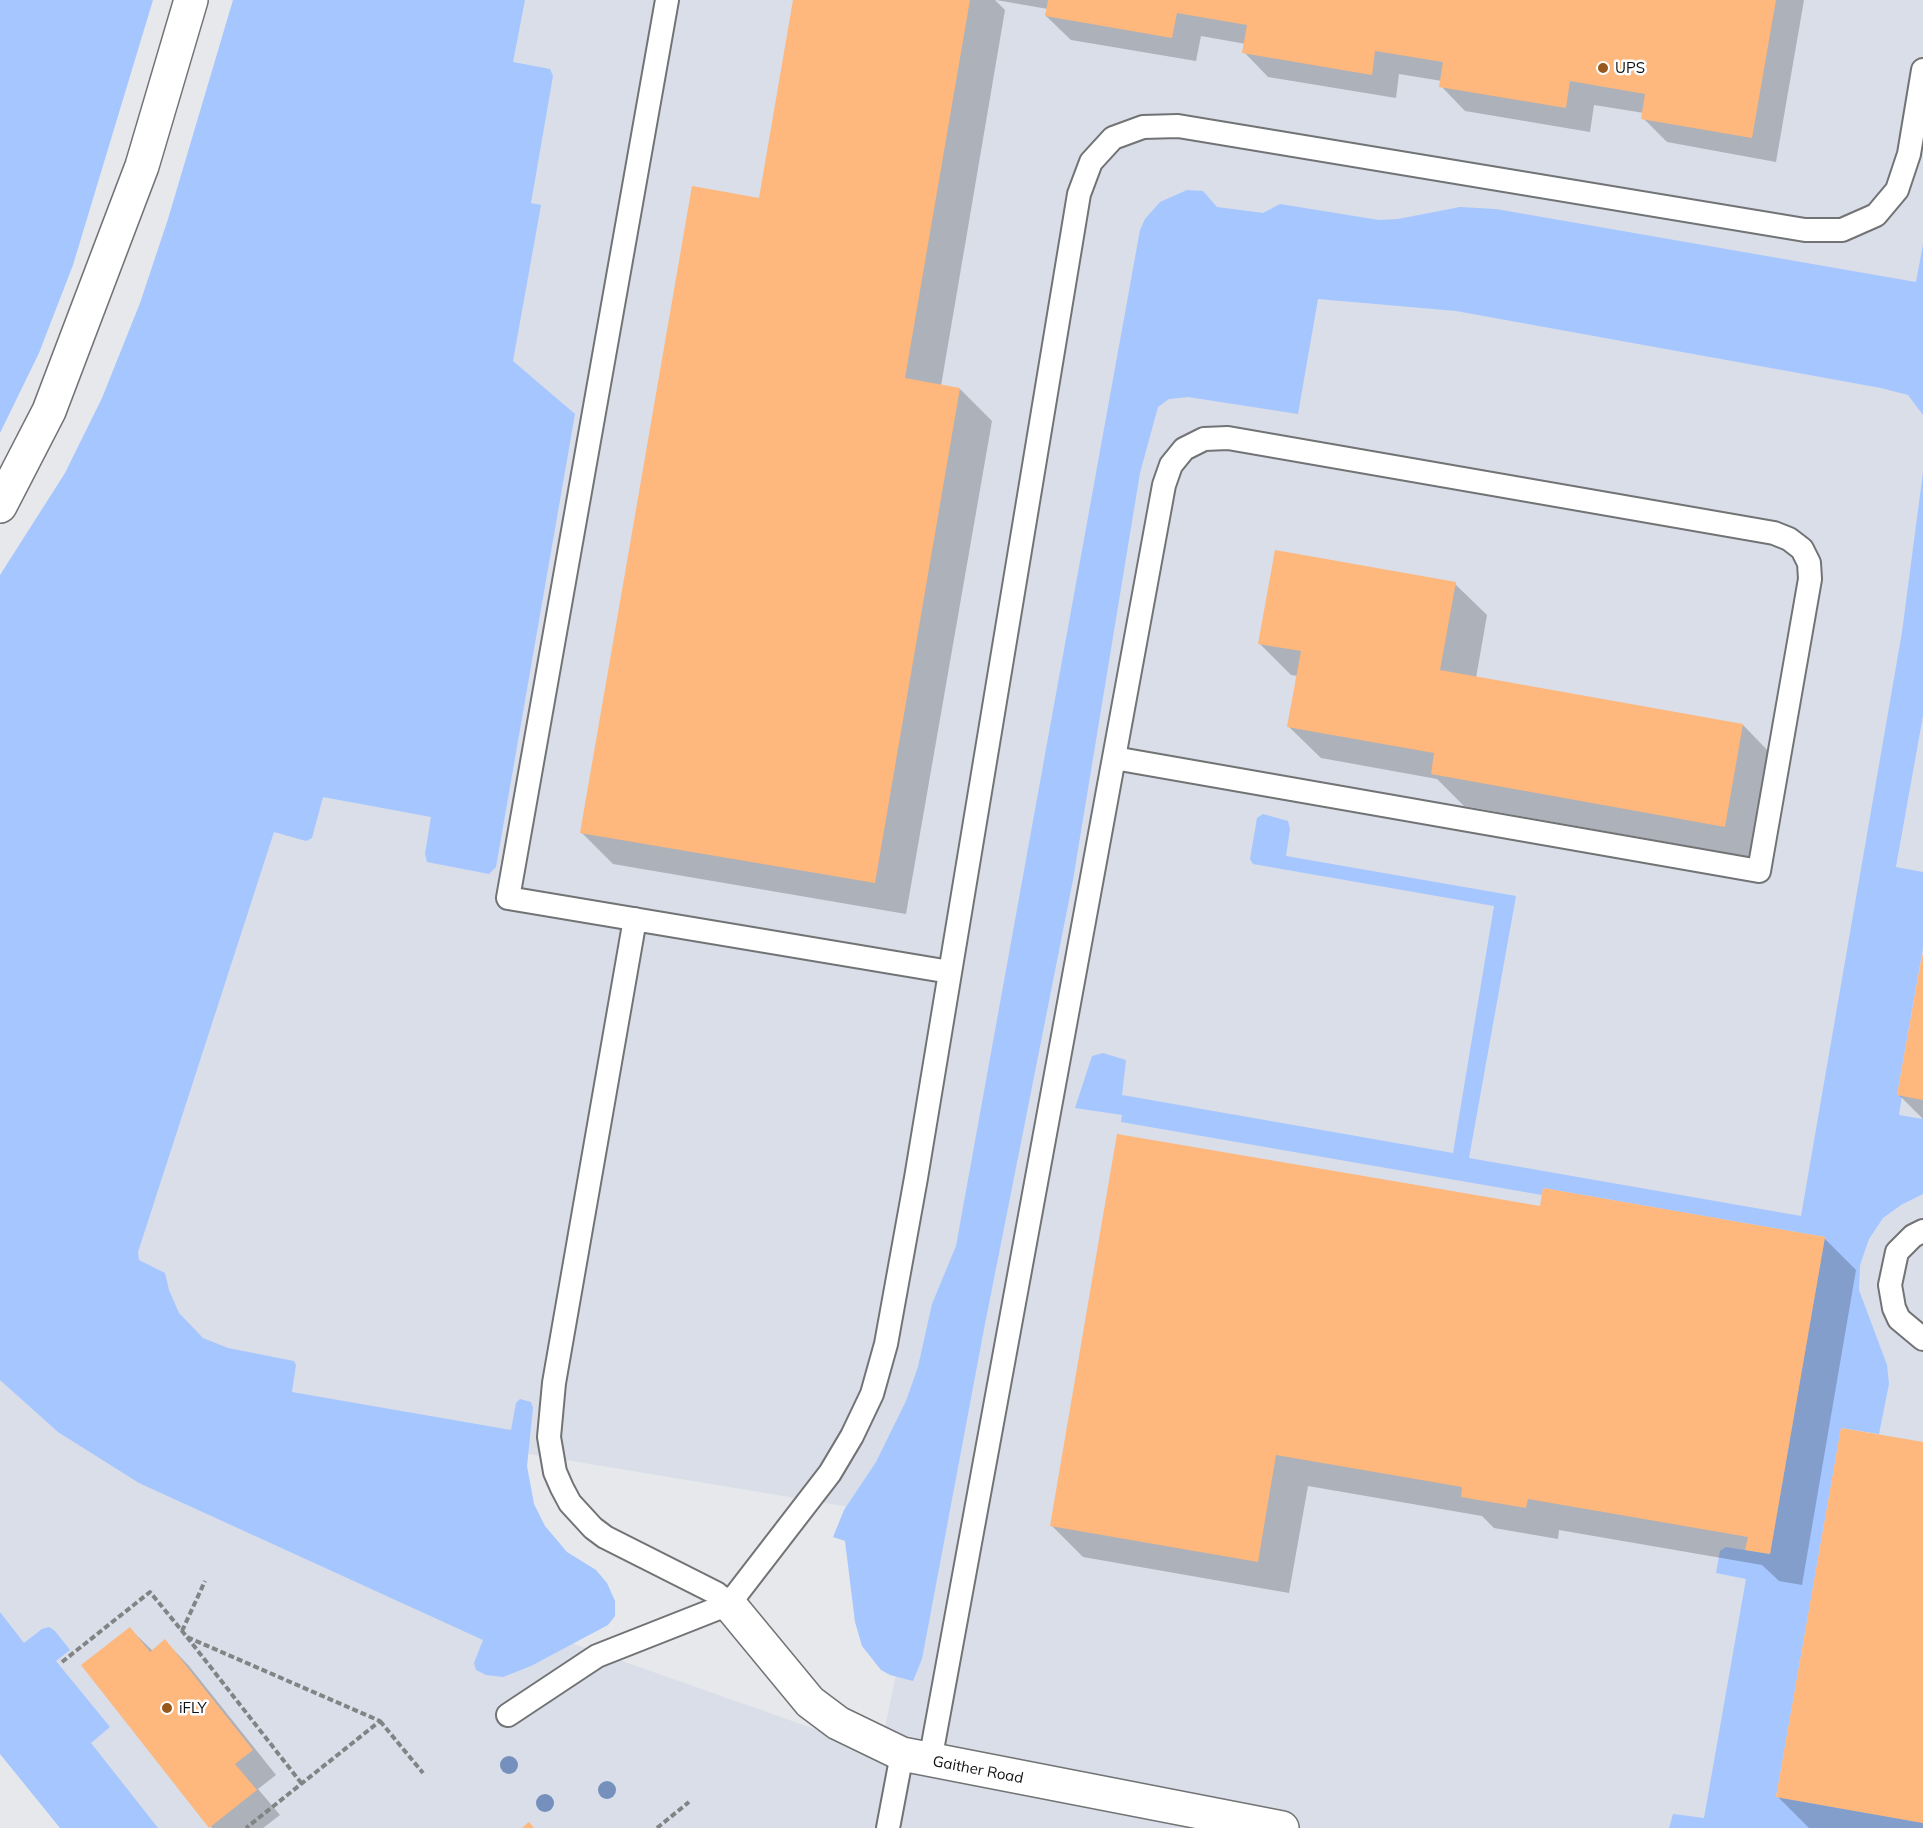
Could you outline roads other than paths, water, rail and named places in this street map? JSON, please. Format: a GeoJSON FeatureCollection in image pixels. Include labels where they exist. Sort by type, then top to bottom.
{"type":"FeatureCollection","features":[{"type":"Feature","properties":{"kind":"main road"},"geometry":{"type":"LineString","coordinates":[[0,506],[49,411],[142,166],[191,0]]}},
{"type":"Feature","properties":{"kind":"main road","name":"Gaither Road"},"geometry":{"type":"LineString","coordinates":[[729,1604],[810,1702],[838,1723],[916,1758],[1282,1828]]}},
{"type":"Feature","properties":{"kind":"lane"},"geometry":{"type":"LineString","coordinates":[[667,0],[507,898],[950,972]]}},
{"type":"Feature","properties":{"kind":"lane"},"geometry":{"type":"LineString","coordinates":[[507,1714],[597,1656],[729,1604],[830,1473],[852,1436],[872,1394],[886,1344],[950,972],[1078,194],[1091,162],[1113,138],[1143,127],[1178,126],[1805,230],[1842,230],[1876,215],[1897,190],[1909,154],[1923,70]]}},
{"type":"Feature","properties":{"kind":"lane"},"geometry":{"type":"LineString","coordinates":[[888,1828],[916,1758],[1114,758],[1164,485],[1171,465],[1185,449],[1204,439],[1228,438],[1774,533],[1789,539],[1802,549],[1809,563],[1810,579],[1759,870],[1114,758]]}},
{"type":"Feature","properties":{"kind":"lane"},"geometry":{"type":"LineString","coordinates":[[634,919],[554,1383],[549,1417],[550,1446],[555,1472],[566,1496],[593,1528],[605,1537],[716,1593],[729,1604]]}},
{"type":"Feature","properties":{"kind":"lane"},"geometry":{"type":"LineString","coordinates":[[1923,1231],[1913,1236],[1897,1252],[1890,1285],[1894,1308],[1899,1319],[1923,1339]]}},
{"type":"Feature","properties":{"kind":"place","name":"UPS"},"geometry":{"type":"Point","coordinates":[1603,68]}},
{"type":"Feature","properties":{"kind":"place","name":"iFLY"},"geometry":{"type":"Point","coordinates":[167,1708]}}]}
